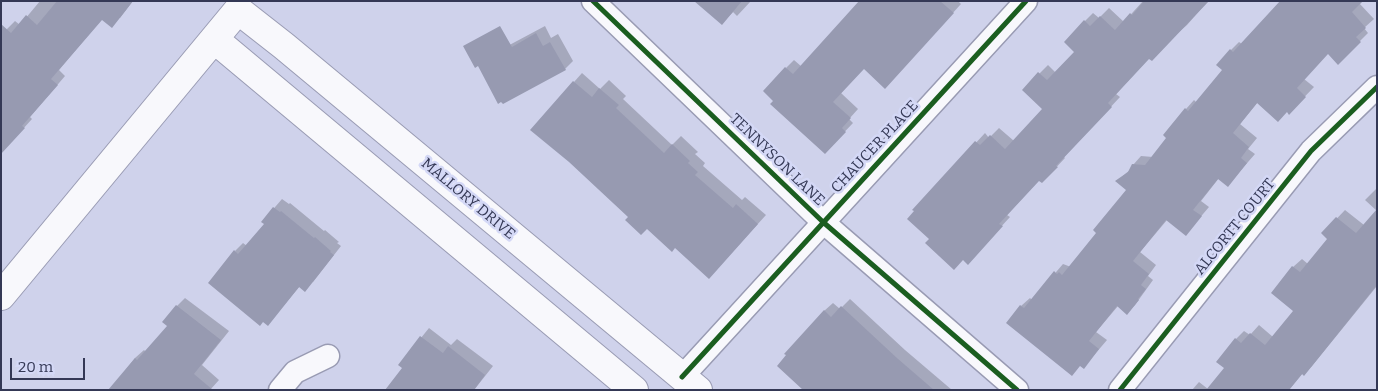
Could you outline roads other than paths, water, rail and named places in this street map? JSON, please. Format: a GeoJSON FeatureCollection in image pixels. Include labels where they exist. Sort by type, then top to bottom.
{"type":"FeatureCollection","features":[{"type":"Feature","properties":{"kind":"main road"},"geometry":{"type":"LineString","coordinates":[[1,296],[242,6]]}},
{"type":"Feature","properties":{"kind":"main road","name":"MALLORY DRIVE"},"geometry":{"type":"LineString","coordinates":[[242,6],[284,46],[690,383]]}},
{"type":"Feature","properties":{"kind":"main road"},"geometry":{"type":"LineString","coordinates":[[214,39],[634,390]]}},
{"type":"Feature","properties":{"kind":"street","name":"TENNYSON LANE"},"geometry":{"type":"LineString","coordinates":[[593,1],[822,222],[1016,390]]}},
{"type":"Feature","properties":{"kind":"street","name":"CHAUCER PLACE"},"geometry":{"type":"LineString","coordinates":[[690,383],[822,222],[1026,1]]}},
{"type":"Feature","properties":{"kind":"street","name":"ALCORTT COURT"},"geometry":{"type":"LineString","coordinates":[[1120,390],[1311,151],[1377,87]]}},
{"type":"Feature","properties":{"kind":"street"},"geometry":{"type":"LineString","coordinates":[[280,390],[295,372],[328,356]]}}]}
